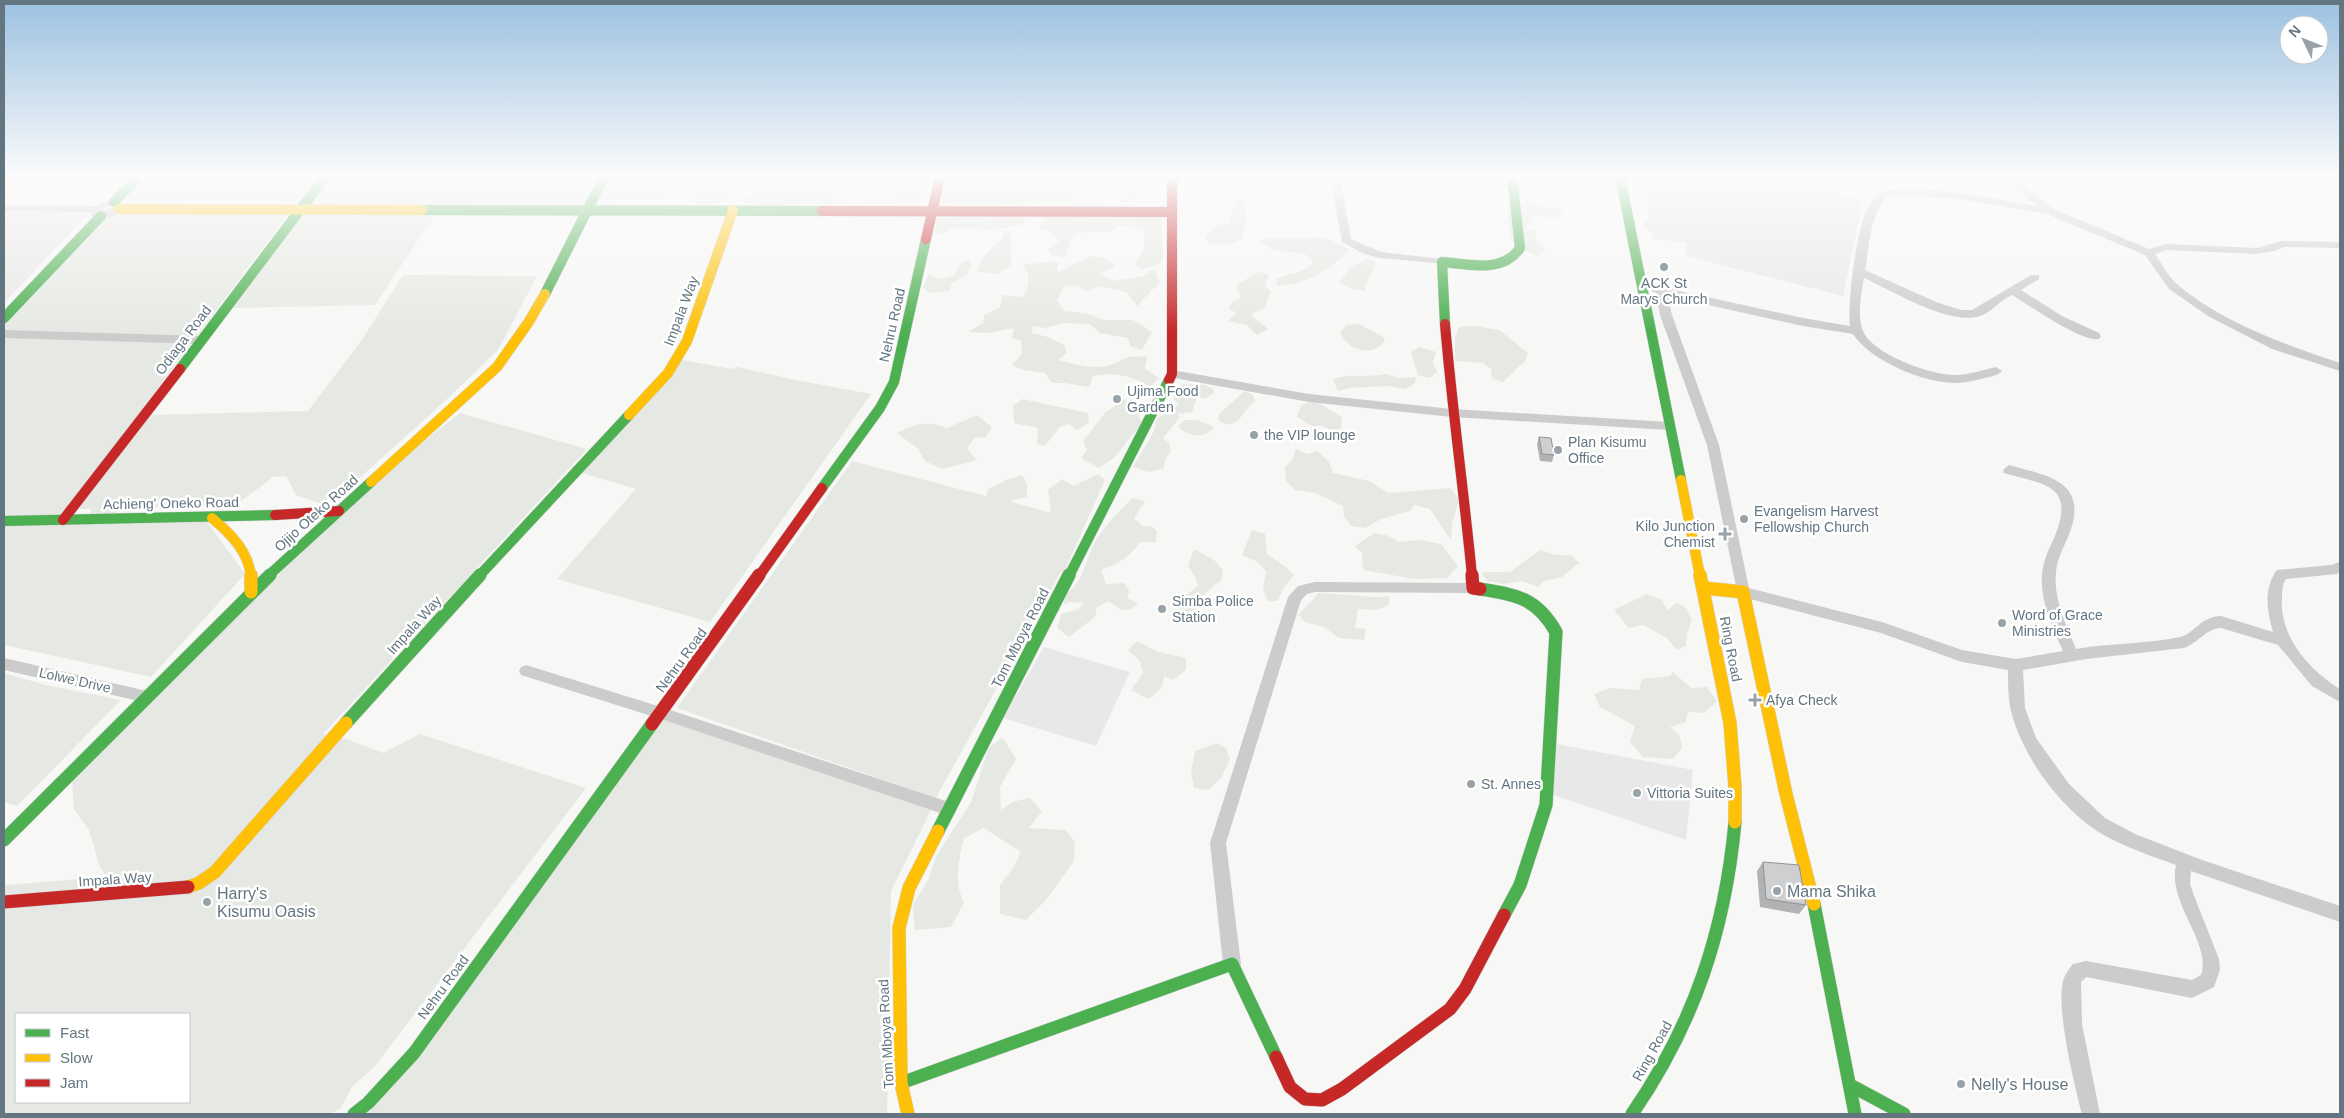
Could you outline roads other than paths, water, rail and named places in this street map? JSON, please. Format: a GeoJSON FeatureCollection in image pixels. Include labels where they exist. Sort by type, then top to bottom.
{"type":"FeatureCollection","features":[{"type":"Feature","properties":{"kind":"street"},"geometry":{"type":"LineString","coordinates":[[4,318],[84,229]]}},
{"type":"Feature","properties":{"kind":"street","name":"Odiaga Road"},"geometry":{"type":"LineString","coordinates":[[63,520],[285,229]]}},
{"type":"Feature","properties":{"kind":"street","name":"Ojijo Oteko Road"},"geometry":{"type":"LineString","coordinates":[[4,840],[251,592],[497,367],[518,341],[576,229]]}},
{"type":"Feature","properties":{"kind":"street","name":"Impala Way"},"geometry":{"type":"LineString","coordinates":[[4,902],[182,888],[199,883],[215,872],[437,621],[668,373],[687,341],[727,229]]}},
{"type":"Feature","properties":{"kind":"street","name":"Nehru Road"},"geometry":{"type":"LineString","coordinates":[[354,1114],[368,1103],[414,1053],[880,408],[894,382],[929,229]]}},
{"type":"Feature","properties":{"kind":"street","name":"Tom Mboya Road"},"geometry":{"type":"LineString","coordinates":[[908,1114],[901,1083],[899,928],[909,888],[1172,374],[1172,229]]}},
{"type":"Feature","properties":{"kind":"street"},"geometry":{"type":"LineString","coordinates":[[1344,229],[1346,240],[1357,248],[1372,254],[1442,262],[1497,264],[1510,261],[1517,255],[1520,248],[1518,229]]}},
{"type":"Feature","properties":{"kind":"street","name":"Ring Road"},"geometry":{"type":"LineString","coordinates":[[1630,229],[1730,723],[1736,786],[1732,851],[1711,944],[1688,1016],[1660,1071],[1632,1114]]}},
{"type":"Feature","properties":{"kind":"street"},"geometry":{"type":"LineString","coordinates":[[1866,229],[1856,290],[1858,331],[1861,338],[1878,353],[1902,365],[1938,376],[1953,379],[1996,371]]}},
{"type":"Feature","properties":{"kind":"street"},"geometry":{"type":"LineString","coordinates":[[2093,229],[2149,253],[2173,288],[2198,305],[2276,346],[2340,367]]}},
{"type":"Feature","properties":{"kind":"street"},"geometry":{"type":"LineString","coordinates":[[2149,253],[2166,247],[2256,251],[2271,249],[2282,244],[2340,245]]}},
{"type":"Feature","properties":{"kind":"street"},"geometry":{"type":"LineString","coordinates":[[1442,262],[1445,333],[1452,413],[1464,494],[1473,588]]}},
{"type":"Feature","properties":{"kind":"street"},"geometry":{"type":"LineString","coordinates":[[1860,272],[1932,303],[1961,313],[1973,314],[1988,308],[2003,295],[2014,291],[2035,277]]}},
{"type":"Feature","properties":{"kind":"street"},"geometry":{"type":"LineString","coordinates":[[1642,287],[1803,322],[1858,331]]}},
{"type":"Feature","properties":{"kind":"street"},"geometry":{"type":"LineString","coordinates":[[1661,290],[1666,315],[1713,445],[1784,784],[1821,934],[1855,1114]]}},
{"type":"Feature","properties":{"kind":"street"},"geometry":{"type":"LineString","coordinates":[[2014,291],[2058,319],[2095,336]]}},
{"type":"Feature","properties":{"kind":"street"},"geometry":{"type":"LineString","coordinates":[[4,334],[202,340]]}},
{"type":"Feature","properties":{"kind":"street"},"geometry":{"type":"LineString","coordinates":[[1172,374],[1309,398],[1452,413],[1669,426]]}},
{"type":"Feature","properties":{"kind":"street"},"geometry":{"type":"LineString","coordinates":[[2009,470],[2057,485],[2068,496],[2070,504],[2067,524],[2049,573],[2057,619],[2072,656]]}},
{"type":"Feature","properties":{"kind":"street","name":"Achieng' Oneko Road"},"geometry":{"type":"LineString","coordinates":[[4,521],[212,518],[339,511]]}},
{"type":"Feature","properties":{"kind":"street"},"geometry":{"type":"LineString","coordinates":[[212,518],[230,533],[244,551],[252,571],[251,592]]}},
{"type":"Feature","properties":{"kind":"street"},"geometry":{"type":"LineString","coordinates":[[2340,568],[2282,574],[2276,582],[2274,612],[2283,642],[2317,682],[2340,696]]}},
{"type":"Feature","properties":{"kind":"street"},"geometry":{"type":"LineString","coordinates":[[1315,587],[1473,588],[1530,598],[1546,612],[1556,632],[1546,805],[1520,885],[1465,989],[1450,1009],[1342,1089],[1322,1100],[1305,1100],[1290,1087],[1232,964],[1218,842],[1295,596],[1303,590],[1315,587]]}},
{"type":"Feature","properties":{"kind":"street"},"geometry":{"type":"LineString","coordinates":[[1704,588],[1743,592],[1882,628],[1962,656],[2016,665],[2184,642],[2193,638],[2205,625],[2212,622],[2221,622],[2283,642]]}},
{"type":"Feature","properties":{"kind":"street","name":"Lolwe Drive"},"geometry":{"type":"LineString","coordinates":[[4,664],[147,697]]}},
{"type":"Feature","properties":{"kind":"street"},"geometry":{"type":"LineString","coordinates":[[2016,665],[2015,692],[2019,716],[2042,760],[2064,792],[2099,823],[2137,842],[2185,861],[2296,901],[2340,914]]}},
{"type":"Feature","properties":{"kind":"street"},"geometry":{"type":"LineString","coordinates":[[526,671],[661,713],[949,809]]}},
{"type":"Feature","properties":{"kind":"street"},"geometry":{"type":"LineString","coordinates":[[2091,1114],[2084,1091],[2071,1003],[2072,980],[2079,970],[2086,969],[2192,989],[2202,986],[2209,979],[2211,969],[2206,944],[2182,886],[2185,861]]}},
{"type":"Feature","properties":{"kind":"street"},"geometry":{"type":"LineString","coordinates":[[901,1083],[1232,964]]}},
{"type":"Feature","properties":{"kind":"street"},"geometry":{"type":"LineString","coordinates":[[1850,1085],[1904,1114]]}},
{"type":"Feature","properties":{"kind":"place","name":"ACK St Marys Church"},"geometry":{"type":"Point","coordinates":[1664,267]}},
{"type":"Feature","properties":{"kind":"place","name":"Ujima Food Garden"},"geometry":{"type":"Point","coordinates":[1117,399]}},
{"type":"Feature","properties":{"kind":"place","name":"the VIP lounge"},"geometry":{"type":"Point","coordinates":[1254,435]}},
{"type":"Feature","properties":{"kind":"place","name":"Plan Kisumu Office"},"geometry":{"type":"Point","coordinates":[1558,450]}},
{"type":"Feature","properties":{"kind":"place","name":"Evangelism Harvest Fellowship Church"},"geometry":{"type":"Point","coordinates":[1744,519]}},
{"type":"Feature","properties":{"kind":"place","name":"Kilo Junction Chemist"},"geometry":{"type":"Point","coordinates":[1725,534]}},
{"type":"Feature","properties":{"kind":"place","name":"Simba Police Station"},"geometry":{"type":"Point","coordinates":[1162,609]}},
{"type":"Feature","properties":{"kind":"place","name":"Word of Grace Ministries"},"geometry":{"type":"Point","coordinates":[2002,623]}},
{"type":"Feature","properties":{"kind":"place","name":"Afya Check"},"geometry":{"type":"Point","coordinates":[1755,700]}},
{"type":"Feature","properties":{"kind":"place","name":"St. Annes"},"geometry":{"type":"Point","coordinates":[1471,784]}},
{"type":"Feature","properties":{"kind":"place","name":"Vittoria Suites"},"geometry":{"type":"Point","coordinates":[1637,793]}},
{"type":"Feature","properties":{"kind":"place","name":"Mama Shika"},"geometry":{"type":"Point","coordinates":[1777,891]}},
{"type":"Feature","properties":{"kind":"place","name":"Harry's Kisumu Oasis"},"geometry":{"type":"Point","coordinates":[207,902]}},
{"type":"Feature","properties":{"kind":"place","name":"Nelly's House"},"geometry":{"type":"Point","coordinates":[1961,1084]}}]}
